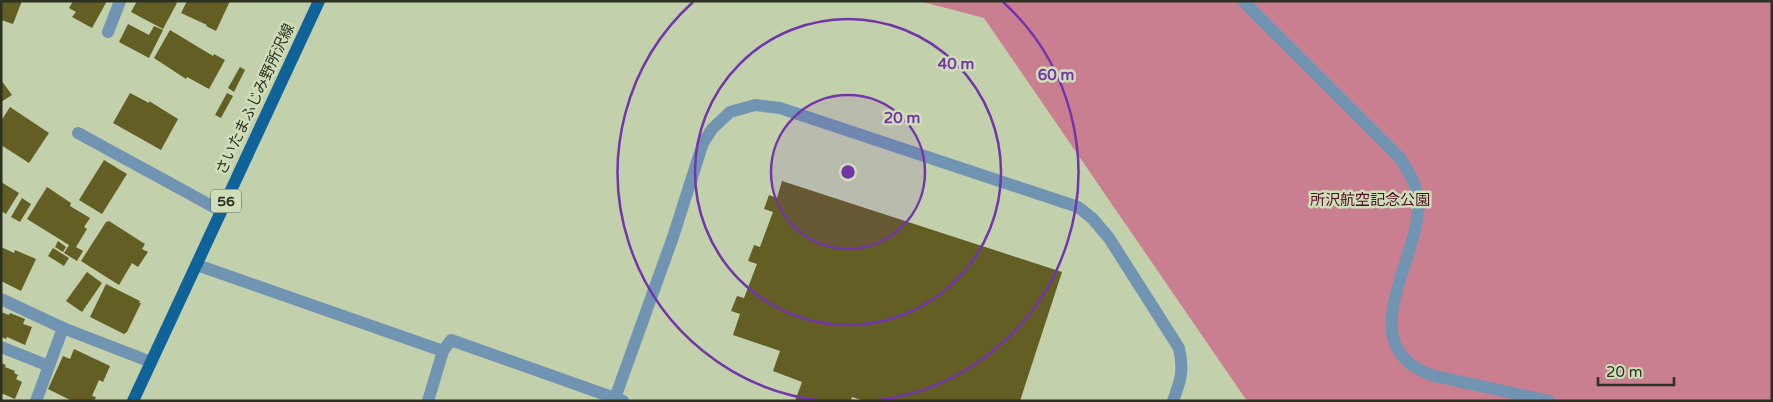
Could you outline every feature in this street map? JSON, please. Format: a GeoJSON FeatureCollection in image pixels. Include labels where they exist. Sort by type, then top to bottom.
{"type":"FeatureCollection","features":[{"type":"Feature","properties":{"kind":"main road","name":"さいたまふじみ野所沢線"},"geometry":{"type":"LineString","coordinates":[[133,401],[318,1]]}},
{"type":"Feature","properties":{"kind":"street"},"geometry":{"type":"LineString","coordinates":[[108,32],[120,1]]}},
{"type":"Feature","properties":{"kind":"street"},"geometry":{"type":"LineString","coordinates":[[1243,1],[1400,158],[1415,182],[1418,200],[1417,217],[1393,303],[1391,319],[1396,345],[1403,357],[1421,372],[1434,376],[1549,401]]}},
{"type":"Feature","properties":{"kind":"street"},"geometry":{"type":"LineString","coordinates":[[428,401],[443,351],[451,340],[619,399],[703,144],[712,129],[730,112],[755,105],[780,108],[1078,207],[1092,218],[1109,238],[1179,348],[1183,363],[1182,378],[1173,401]]}},
{"type":"Feature","properties":{"kind":"street"},"geometry":{"type":"LineString","coordinates":[[78,133],[221,211]]}},
{"type":"Feature","properties":{"kind":"street"},"geometry":{"type":"LineString","coordinates":[[196,265],[443,351]]}},
{"type":"Feature","properties":{"kind":"street"},"geometry":{"type":"LineString","coordinates":[[1,298],[64,328],[151,362]]}},
{"type":"Feature","properties":{"kind":"street"},"geometry":{"type":"LineString","coordinates":[[36,401],[64,328]]}},
{"type":"Feature","properties":{"kind":"street"},"geometry":{"type":"LineString","coordinates":[[1,347],[49,366]]}},
{"type":"Feature","properties":{"kind":"green space","name":"所沢航空記念公園"},"geometry":{"type":"Polygon","coordinates":[[[919,1],[1772,1],[1772,401],[1247,401],[984,18],[919,1]]]}},
{"type":"Feature","properties":{"kind":"building"},"geometry":{"type":"Polygon","coordinates":[[[1,1],[22,1],[13,24],[1,20],[1,1]]]}},
{"type":"Feature","properties":{"kind":"building"},"geometry":{"type":"Polygon","coordinates":[[[73,1],[107,1],[92,28],[72,17],[76,12],[69,8],[73,1]]]}},
{"type":"Feature","properties":{"kind":"building"},"geometry":{"type":"Polygon","coordinates":[[[137,1],[174,1],[177,3],[163,29],[131,12],[137,1]]]}},
{"type":"Feature","properties":{"kind":"building"},"geometry":{"type":"Polygon","coordinates":[[[187,1],[230,1],[216,31],[181,13],[187,1]]]}},
{"type":"Feature","properties":{"kind":"building"},"geometry":{"type":"Polygon","coordinates":[[[128,24],[149,35],[154,26],[163,30],[149,58],[119,42],[128,24]]]}},
{"type":"Feature","properties":{"kind":"building"},"geometry":{"type":"Polygon","coordinates":[[[170,30],[213,56],[214,54],[225,60],[209,89],[187,77],[186,79],[154,58],[170,30]]]}},
{"type":"Feature","properties":{"kind":"building"},"geometry":{"type":"Polygon","coordinates":[[[240,67],[245,70],[234,92],[228,88],[240,67]]]}},
{"type":"Feature","properties":{"kind":"building"},"geometry":{"type":"Polygon","coordinates":[[[1,80],[12,95],[1,102],[1,80]]]}},
{"type":"Feature","properties":{"kind":"building"},"geometry":{"type":"Polygon","coordinates":[[[130,93],[149,103],[149,101],[178,119],[161,150],[113,123],[130,93]]]}},
{"type":"Feature","properties":{"kind":"building"},"geometry":{"type":"Polygon","coordinates":[[[227,93],[233,96],[221,118],[215,115],[227,93]]]}},
{"type":"Feature","properties":{"kind":"building"},"geometry":{"type":"Polygon","coordinates":[[[10,107],[49,133],[29,163],[1,145],[1,121],[10,107]]]}},
{"type":"Feature","properties":{"kind":"building"},"geometry":{"type":"Polygon","coordinates":[[[104,160],[127,174],[102,214],[79,200],[104,160]]]}},
{"type":"Feature","properties":{"kind":"building"},"geometry":{"type":"Polygon","coordinates":[[[782,181],[1062,272],[1020,401],[864,401],[852,397],[851,401],[795,401],[802,382],[773,371],[780,351],[733,335],[740,314],[731,311],[737,296],[744,298],[757,264],[748,261],[754,245],[760,247],[773,212],[764,209],[769,195],[777,198],[782,181]]]}},
{"type":"Feature","properties":{"kind":"building"},"geometry":{"type":"Polygon","coordinates":[[[1,182],[19,193],[6,214],[1,211],[1,182]]]}},
{"type":"Feature","properties":{"kind":"building"},"geometry":{"type":"Polygon","coordinates":[[[47,187],[71,203],[70,206],[90,218],[84,227],[87,229],[76,247],[83,251],[77,261],[64,253],[69,245],[27,219],[47,187]]]}},
{"type":"Feature","properties":{"kind":"building"},"geometry":{"type":"Polygon","coordinates":[[[22,198],[31,204],[20,222],[11,217],[22,198]]]}},
{"type":"Feature","properties":{"kind":"building"},"geometry":{"type":"Polygon","coordinates":[[[109,221],[145,244],[142,249],[148,252],[138,267],[132,263],[119,285],[81,261],[106,222],[109,221]]]}},
{"type":"Feature","properties":{"kind":"building"},"geometry":{"type":"Polygon","coordinates":[[[58,241],[66,247],[63,252],[55,247],[58,241]]]}},
{"type":"Feature","properties":{"kind":"building"},"geometry":{"type":"Polygon","coordinates":[[[1,247],[14,253],[15,250],[36,259],[21,291],[1,281],[1,247]]]}},
{"type":"Feature","properties":{"kind":"building"},"geometry":{"type":"Polygon","coordinates":[[[53,248],[69,258],[64,266],[48,256],[53,248]]]}},
{"type":"Feature","properties":{"kind":"building"},"geometry":{"type":"Polygon","coordinates":[[[87,272],[102,283],[82,312],[66,301],[87,272]]]}},
{"type":"Feature","properties":{"kind":"building"},"geometry":{"type":"Polygon","coordinates":[[[106,284],[141,303],[127,332],[124,334],[90,317],[106,284]]]}},
{"type":"Feature","properties":{"kind":"building"},"geometry":{"type":"Polygon","coordinates":[[[1,312],[9,315],[10,313],[25,319],[23,324],[32,327],[25,345],[7,337],[6,339],[1,337],[1,312]]]}},
{"type":"Feature","properties":{"kind":"building"},"geometry":{"type":"Polygon","coordinates":[[[74,349],[110,366],[103,382],[99,380],[92,396],[96,397],[94,401],[72,401],[48,389],[63,356],[70,359],[74,349]]]}},
{"type":"Feature","properties":{"kind":"building"},"geometry":{"type":"Polygon","coordinates":[[[1,363],[15,371],[14,373],[18,375],[16,379],[22,382],[15,399],[1,393],[1,363]]]}}]}
